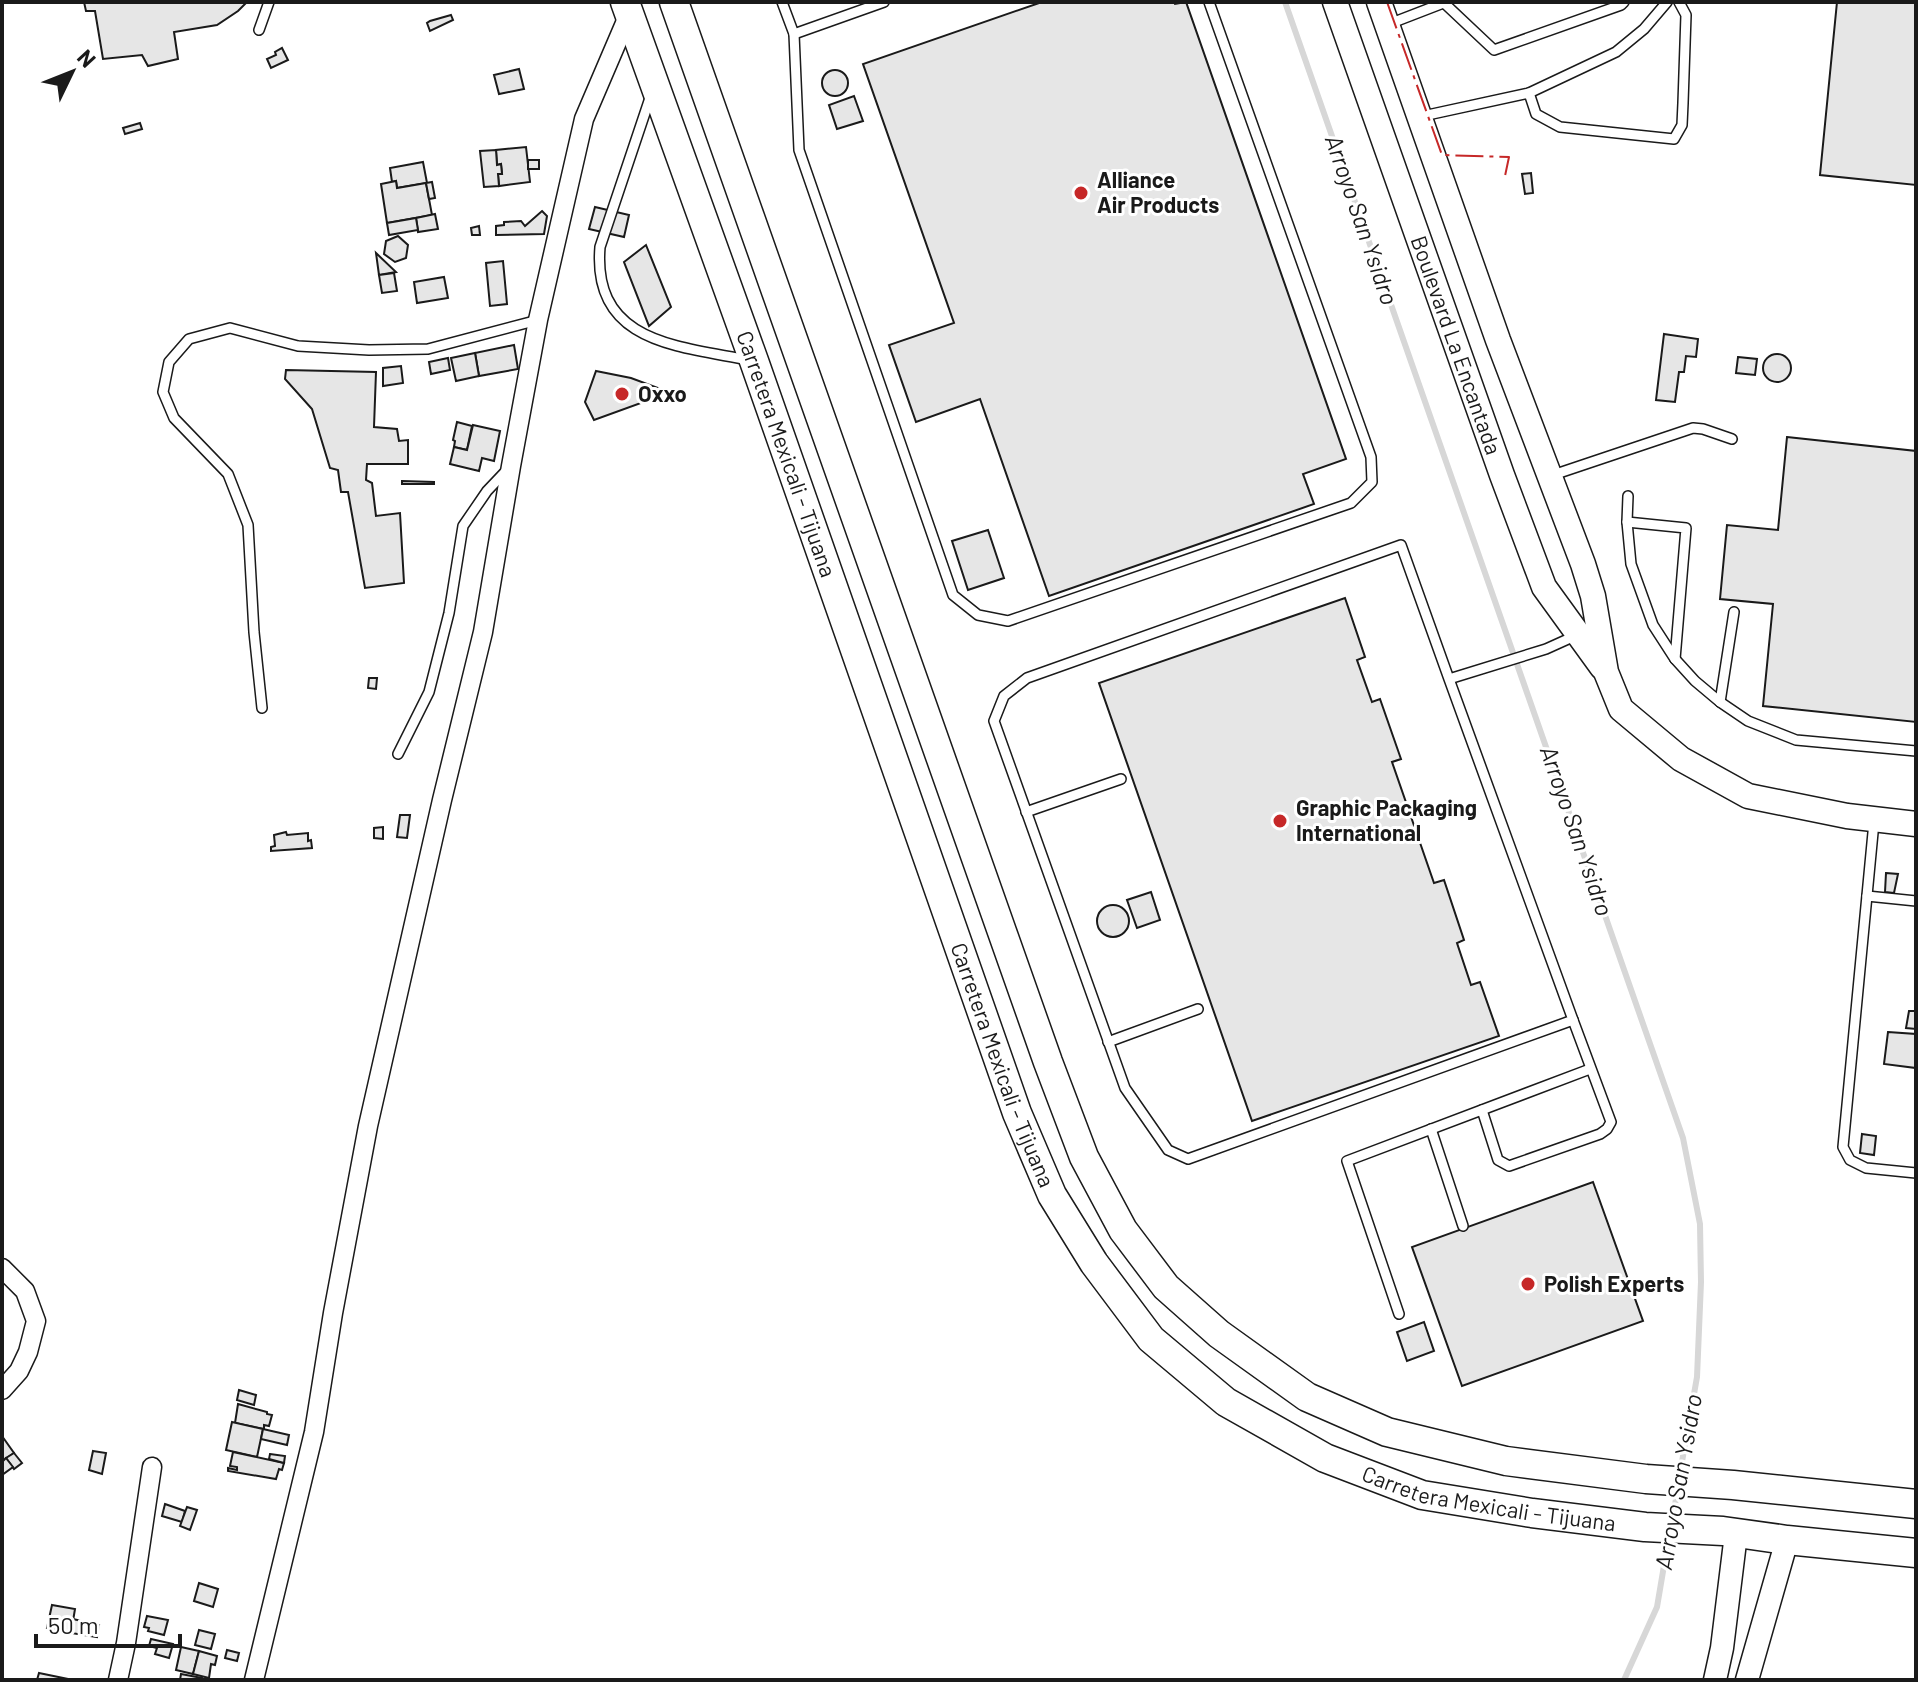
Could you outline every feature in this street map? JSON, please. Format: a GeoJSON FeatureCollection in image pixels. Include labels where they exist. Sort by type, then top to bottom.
{"type":"FeatureCollection","features":[{"type":"Feature","properties":{"kind":"highway","name":"Carretera Mexicali - Tijuana"},"geometry":{"type":"LineString","coordinates":[[674,2],[1084,1157],[1123,1230],[1166,1287],[1219,1334],[1307,1397],[1387,1432],[1506,1461],[1646,1479],[1916,1504]]}},
{"type":"Feature","properties":{"kind":"highway","name":"Carretera Mexicali - Tijuana"},"geometry":{"type":"LineString","coordinates":[[627,8],[1017,1113],[1052,1195],[1094,1263],[1151,1339],[1226,1402],[1325,1458],[1422,1495],[1645,1527],[1730,1532],[1916,1553]]}},
{"type":"Feature","properties":{"kind":"main road","name":"Boulevard La Encantada"},"geometry":{"type":"LineString","coordinates":[[1335,2],[1544,587],[1588,629],[1621,709],[1681,759],[1748,796],[1847,816],[1916,824]]}},
{"type":"Feature","properties":{"kind":"main road","name":"Boulevard La Encantada"},"geometry":{"type":"LineString","coordinates":[[1383,14],[1493,325],[1583,564],[1593,596],[1588,629]]}},
{"type":"Feature","properties":{"kind":"street"},"geometry":{"type":"LineString","coordinates":[[254,1680],[314,1432],[368,1126],[483,632],[538,320],[584,119],[627,8]]}},
{"type":"Feature","properties":{"kind":"street"},"geometry":{"type":"LineString","coordinates":[[2,1268],[25,1291],[36,1321],[28,1352],[19,1371],[2,1390]]}},
{"type":"Feature","properties":{"kind":"street"},"geometry":{"type":"LineString","coordinates":[[118,1680],[152,1467]]}},
{"type":"Feature","properties":{"kind":"street"},"geometry":{"type":"LineString","coordinates":[[1718,1678],[1730,1532]]}},
{"type":"Feature","properties":{"kind":"street"},"geometry":{"type":"LineString","coordinates":[[1747,1680],[1787,1540]]}},
{"type":"Feature","properties":{"kind":"lane"},"geometry":{"type":"LineString","coordinates":[[259,30],[269,2]]}},
{"type":"Feature","properties":{"kind":"lane"},"geometry":{"type":"LineString","coordinates":[[782,2],[794,34],[799,150],[953,595],[978,615],[1008,621],[1351,503],[1372,482],[1371,457],[1209,2]]}},
{"type":"Feature","properties":{"kind":"lane"},"geometry":{"type":"LineString","coordinates":[[794,34],[884,2]]}},
{"type":"Feature","properties":{"kind":"lane"},"geometry":{"type":"LineString","coordinates":[[1383,14],[1444,2],[1494,50],[1624,2]]}},
{"type":"Feature","properties":{"kind":"lane"},"geometry":{"type":"LineString","coordinates":[[1419,117],[1529,93],[1616,52],[1644,29],[1667,2]]}},
{"type":"Feature","properties":{"kind":"lane"},"geometry":{"type":"LineString","coordinates":[[1529,93],[1536,114],[1560,127],[1674,139],[1682,125],[1683,103],[1686,15],[1679,2]]}},
{"type":"Feature","properties":{"kind":"lane"},"geometry":{"type":"LineString","coordinates":[[654,84],[600,247],[602,286],[621,318],[634,330],[663,343],[754,361]]}},
{"type":"Feature","properties":{"kind":"lane"},"geometry":{"type":"LineString","coordinates":[[262,708],[248,525],[228,474],[174,418],[163,392],[169,362],[189,339],[230,328],[298,346],[428,349],[538,320]]}},
{"type":"Feature","properties":{"kind":"lane"},"geometry":{"type":"LineString","coordinates":[[1550,476],[1693,428],[1732,439]]}},
{"type":"Feature","properties":{"kind":"lane"},"geometry":{"type":"LineString","coordinates":[[398,754],[429,692],[449,613],[463,526],[487,491],[511,466]]}},
{"type":"Feature","properties":{"kind":"lane"},"geometry":{"type":"LineString","coordinates":[[1628,496],[1631,564],[1653,625],[1675,659],[1695,681],[1748,721],[1796,740],[1916,751]]}},
{"type":"Feature","properties":{"kind":"lane"},"geometry":{"type":"LineString","coordinates":[[1627,522],[1686,528],[1675,659]]}},
{"type":"Feature","properties":{"kind":"lane"},"geometry":{"type":"LineString","coordinates":[[1482,1110],[1498,1160],[1509,1166],[1600,1134],[1611,1122],[1401,545],[1027,678],[1004,696],[994,721],[1108,1042],[1125,1088],[1168,1150],[1188,1159],[1573,1020]]}},
{"type":"Feature","properties":{"kind":"lane"},"geometry":{"type":"LineString","coordinates":[[1720,702],[1734,612]]}},
{"type":"Feature","properties":{"kind":"lane"},"geometry":{"type":"LineString","coordinates":[[1449,679],[1546,649],[1588,629]]}},
{"type":"Feature","properties":{"kind":"lane"},"geometry":{"type":"LineString","coordinates":[[1026,812],[1121,779]]}},
{"type":"Feature","properties":{"kind":"lane"},"geometry":{"type":"LineString","coordinates":[[1874,819],[1843,1147],[1850,1160],[1866,1168],[1916,1173]]}},
{"type":"Feature","properties":{"kind":"lane"},"geometry":{"type":"LineString","coordinates":[[1867,896],[1916,901]]}},
{"type":"Feature","properties":{"kind":"lane"},"geometry":{"type":"LineString","coordinates":[[1108,1042],[1198,1009]]}},
{"type":"Feature","properties":{"kind":"lane"},"geometry":{"type":"LineString","coordinates":[[1399,1314],[1347,1161],[1590,1069]]}},
{"type":"Feature","properties":{"kind":"lane"},"geometry":{"type":"LineString","coordinates":[[1431,1129],[1463,1226]]}},
{"type":"Feature","properties":{"kind":"building"},"geometry":{"type":"Polygon","coordinates":[[[84,2],[247,2],[217,25],[174,32],[178,59],[148,66],[142,55],[103,59],[95,11],[86,11],[84,2]]]}},
{"type":"Feature","properties":{"kind":"building","name":"Alliance Air Products"},"geometry":{"type":"Polygon","coordinates":[[[1042,2],[1186,2],[1346,459],[1303,474],[1314,504],[1049,596],[980,399],[916,422],[889,345],[954,323],[863,64],[1042,2]]]}},
{"type":"Feature","properties":{"kind":"building"},"geometry":{"type":"Polygon","coordinates":[[[1837,2],[1916,2],[1916,185],[1820,175],[1837,2]]]}},
{"type":"Feature","properties":{"kind":"building"},"geometry":{"type":"Polygon","coordinates":[[[451,15],[453,20],[430,31],[427,23],[451,15]]]}},
{"type":"Feature","properties":{"kind":"building"},"geometry":{"type":"Polygon","coordinates":[[[282,48],[288,60],[271,68],[267,59],[282,48]]]}},
{"type":"Feature","properties":{"kind":"building"},"geometry":{"type":"Polygon","coordinates":[[[519,69],[524,89],[499,94],[494,75],[519,69]]]}},
{"type":"Feature","properties":{"kind":"building"},"geometry":{"type":"Polygon","coordinates":[[[835,70],[844,74],[848,83],[844,92],[835,96],[826,92],[822,83],[826,74],[835,70]]]}},
{"type":"Feature","properties":{"kind":"building"},"geometry":{"type":"Polygon","coordinates":[[[854,96],[863,121],[837,129],[829,105],[854,96]]]}},
{"type":"Feature","properties":{"kind":"building"},"geometry":{"type":"Polygon","coordinates":[[[140,123],[142,129],[125,134],[123,128],[140,123]]]}},
{"type":"Feature","properties":{"kind":"building"},"geometry":{"type":"Polygon","coordinates":[[[526,147],[530,182],[499,186],[498,174],[502,174],[501,164],[497,165],[496,150],[526,147]]]}},
{"type":"Feature","properties":{"kind":"building"},"geometry":{"type":"Polygon","coordinates":[[[496,150],[497,165],[501,164],[502,174],[498,174],[499,186],[484,187],[480,151],[496,150]]]}},
{"type":"Feature","properties":{"kind":"building"},"geometry":{"type":"Polygon","coordinates":[[[528,160],[539,160],[539,169],[528,169],[528,160]]]}},
{"type":"Feature","properties":{"kind":"building"},"geometry":{"type":"Polygon","coordinates":[[[423,162],[427,183],[397,188],[396,181],[392,182],[390,168],[423,162]]]}},
{"type":"Feature","properties":{"kind":"building"},"geometry":{"type":"Polygon","coordinates":[[[1531,173],[1533,193],[1525,194],[1522,174],[1531,173]]]}},
{"type":"Feature","properties":{"kind":"building"},"geometry":{"type":"Polygon","coordinates":[[[396,181],[397,188],[426,183],[432,215],[387,223],[381,184],[396,181]]]}},
{"type":"Feature","properties":{"kind":"building"},"geometry":{"type":"Polygon","coordinates":[[[432,182],[435,198],[429,199],[426,183],[432,182]]]}},
{"type":"Feature","properties":{"kind":"building"},"geometry":{"type":"Polygon","coordinates":[[[595,207],[629,215],[624,237],[589,229],[595,207]]]}},
{"type":"Feature","properties":{"kind":"building"},"geometry":{"type":"Polygon","coordinates":[[[542,211],[547,216],[544,234],[496,235],[496,226],[521,221],[525,226],[542,211]]]}},
{"type":"Feature","properties":{"kind":"building"},"geometry":{"type":"Polygon","coordinates":[[[435,214],[438,229],[418,232],[416,218],[435,214]]]}},
{"type":"Feature","properties":{"kind":"building"},"geometry":{"type":"Polygon","coordinates":[[[416,218],[418,230],[389,235],[387,223],[416,218]]]}},
{"type":"Feature","properties":{"kind":"building"},"geometry":{"type":"Polygon","coordinates":[[[479,226],[480,235],[472,235],[471,228],[479,226]]]}},
{"type":"Feature","properties":{"kind":"building"},"geometry":{"type":"Polygon","coordinates":[[[398,236],[408,245],[406,258],[395,262],[384,254],[386,241],[398,236]]]}},
{"type":"Feature","properties":{"kind":"building"},"geometry":{"type":"Polygon","coordinates":[[[646,245],[671,307],[649,326],[624,262],[646,245]]]}},
{"type":"Feature","properties":{"kind":"building"},"geometry":{"type":"Polygon","coordinates":[[[376,253],[396,272],[379,275],[376,253]]]}},
{"type":"Feature","properties":{"kind":"building"},"geometry":{"type":"Polygon","coordinates":[[[503,261],[507,304],[490,306],[486,263],[503,261]]]}},
{"type":"Feature","properties":{"kind":"building"},"geometry":{"type":"Polygon","coordinates":[[[394,273],[397,291],[382,293],[379,275],[394,273]]]}},
{"type":"Feature","properties":{"kind":"building"},"geometry":{"type":"Polygon","coordinates":[[[444,277],[448,298],[417,303],[414,282],[444,277]]]}},
{"type":"Feature","properties":{"kind":"building"},"geometry":{"type":"Polygon","coordinates":[[[1664,334],[1698,339],[1696,357],[1686,356],[1684,372],[1679,372],[1675,402],[1656,400],[1664,334]]]}},
{"type":"Feature","properties":{"kind":"building"},"geometry":{"type":"Polygon","coordinates":[[[514,345],[518,369],[479,376],[475,353],[514,345]]]}},
{"type":"Feature","properties":{"kind":"building"},"geometry":{"type":"Polygon","coordinates":[[[475,353],[479,376],[456,381],[451,358],[475,353]]]}},
{"type":"Feature","properties":{"kind":"building"},"geometry":{"type":"Polygon","coordinates":[[[1777,354],[1787,358],[1791,368],[1787,378],[1777,382],[1767,378],[1763,368],[1767,358],[1777,354]]]}},
{"type":"Feature","properties":{"kind":"building"},"geometry":{"type":"Polygon","coordinates":[[[1738,357],[1757,359],[1755,375],[1736,373],[1738,357]]]}},
{"type":"Feature","properties":{"kind":"building"},"geometry":{"type":"Polygon","coordinates":[[[448,358],[450,370],[431,374],[429,362],[448,358]]]}},
{"type":"Feature","properties":{"kind":"building"},"geometry":{"type":"Polygon","coordinates":[[[401,366],[403,383],[383,386],[383,368],[401,366]]]}},
{"type":"Feature","properties":{"kind":"building"},"geometry":{"type":"Polygon","coordinates":[[[286,370],[376,372],[374,427],[397,429],[399,441],[408,440],[408,464],[367,464],[366,480],[372,483],[376,516],[400,513],[404,583],[365,588],[348,492],[341,492],[338,470],[330,468],[312,409],[285,379],[286,370]]]}},
{"type":"Feature","properties":{"kind":"building","name":"Oxxo"},"geometry":{"type":"Polygon","coordinates":[[[596,371],[631,378],[658,388],[652,399],[594,420],[585,402],[596,371]]]}},
{"type":"Feature","properties":{"kind":"building"},"geometry":{"type":"Polygon","coordinates":[[[457,422],[472,426],[467,450],[454,447],[457,422]]]}},
{"type":"Feature","properties":{"kind":"building"},"geometry":{"type":"Polygon","coordinates":[[[473,425],[500,431],[494,461],[482,458],[479,471],[450,464],[454,447],[467,450],[473,425]]]}},
{"type":"Feature","properties":{"kind":"building"},"geometry":{"type":"Polygon","coordinates":[[[1787,437],[1916,451],[1916,722],[1763,706],[1773,604],[1720,599],[1727,525],[1778,530],[1787,437]]]}},
{"type":"Feature","properties":{"kind":"building"},"geometry":{"type":"Polygon","coordinates":[[[402,481],[434,482],[434,484],[402,484],[402,481]]]}},
{"type":"Feature","properties":{"kind":"building"},"geometry":{"type":"Polygon","coordinates":[[[988,530],[1004,578],[968,590],[952,541],[988,530]]]}},
{"type":"Feature","properties":{"kind":"building","name":"Graphic Packaging International"},"geometry":{"type":"Polygon","coordinates":[[[1345,598],[1365,657],[1357,660],[1372,702],[1380,699],[1401,759],[1392,762],[1434,883],[1444,880],[1464,940],[1457,943],[1471,985],[1480,982],[1499,1036],[1252,1121],[1099,683],[1345,598]]]}},
{"type":"Feature","properties":{"kind":"building"},"geometry":{"type":"Polygon","coordinates":[[[369,678],[377,678],[376,689],[368,688],[369,678]]]}},
{"type":"Feature","properties":{"kind":"building"},"geometry":{"type":"Polygon","coordinates":[[[400,815],[410,815],[407,838],[397,837],[400,815]]]}},
{"type":"Feature","properties":{"kind":"building"},"geometry":{"type":"Polygon","coordinates":[[[383,827],[383,839],[374,838],[374,828],[383,827]]]}},
{"type":"Feature","properties":{"kind":"building"},"geometry":{"type":"Polygon","coordinates":[[[286,832],[287,835],[308,833],[312,848],[271,851],[271,847],[275,846],[274,835],[286,832]]]}},
{"type":"Feature","properties":{"kind":"building"},"geometry":{"type":"Polygon","coordinates":[[[1886,873],[1898,874],[1894,893],[1885,892],[1886,873]]]}},
{"type":"Feature","properties":{"kind":"building"},"geometry":{"type":"Polygon","coordinates":[[[1151,892],[1160,920],[1137,928],[1127,900],[1151,892]]]}},
{"type":"Feature","properties":{"kind":"building"},"geometry":{"type":"Polygon","coordinates":[[[1113,905],[1124,910],[1129,921],[1124,932],[1113,937],[1102,932],[1097,921],[1102,910],[1113,905]]]}},
{"type":"Feature","properties":{"kind":"building"},"geometry":{"type":"Polygon","coordinates":[[[1909,1011],[1916,1011],[1916,1029],[1906,1028],[1909,1011]]]}},
{"type":"Feature","properties":{"kind":"building"},"geometry":{"type":"Polygon","coordinates":[[[1888,1032],[1916,1034],[1916,1068],[1884,1064],[1888,1032]]]}},
{"type":"Feature","properties":{"kind":"building"},"geometry":{"type":"Polygon","coordinates":[[[1862,1134],[1876,1136],[1874,1155],[1860,1153],[1862,1134]]]}},
{"type":"Feature","properties":{"kind":"building","name":"Polish Experts"},"geometry":{"type":"Polygon","coordinates":[[[1593,1182],[1643,1321],[1462,1386],[1412,1247],[1593,1182]]]}},
{"type":"Feature","properties":{"kind":"building"},"geometry":{"type":"Polygon","coordinates":[[[1424,1322],[1434,1351],[1407,1361],[1397,1332],[1424,1322]]]}},
{"type":"Feature","properties":{"kind":"building"},"geometry":{"type":"Polygon","coordinates":[[[239,1390],[256,1395],[254,1405],[237,1400],[239,1390]]]}},
{"type":"Feature","properties":{"kind":"building"},"geometry":{"type":"Polygon","coordinates":[[[238,1404],[272,1415],[269,1426],[264,1425],[264,1429],[235,1423],[238,1404]]]}},
{"type":"Feature","properties":{"kind":"building"},"geometry":{"type":"Polygon","coordinates":[[[232,1422],[263,1429],[257,1457],[226,1450],[232,1422]]]}},
{"type":"Feature","properties":{"kind":"building"},"geometry":{"type":"Polygon","coordinates":[[[263,1429],[289,1435],[287,1445],[261,1439],[263,1429]]]}},
{"type":"Feature","properties":{"kind":"building"},"geometry":{"type":"Polygon","coordinates":[[[2,1436],[14,1453],[4,1460],[2,1458],[2,1436]]]}},
{"type":"Feature","properties":{"kind":"building"},"geometry":{"type":"Polygon","coordinates":[[[93,1451],[106,1453],[102,1474],[89,1470],[93,1451]]]}},
{"type":"Feature","properties":{"kind":"building"},"geometry":{"type":"Polygon","coordinates":[[[233,1452],[284,1463],[282,1470],[279,1469],[276,1479],[228,1471],[228,1468],[237,1470],[237,1467],[230,1466],[233,1452]]]}},
{"type":"Feature","properties":{"kind":"building"},"geometry":{"type":"Polygon","coordinates":[[[14,1453],[22,1463],[14,1469],[6,1458],[14,1453]]]}},
{"type":"Feature","properties":{"kind":"building"},"geometry":{"type":"Polygon","coordinates":[[[270,1454],[285,1456],[284,1463],[269,1459],[270,1454]]]}},
{"type":"Feature","properties":{"kind":"building"},"geometry":{"type":"Polygon","coordinates":[[[6,1458],[13,1467],[2,1475],[2,1462],[6,1458]]]}},
{"type":"Feature","properties":{"kind":"building"},"geometry":{"type":"Polygon","coordinates":[[[165,1504],[185,1511],[182,1522],[162,1516],[165,1504]]]}},
{"type":"Feature","properties":{"kind":"building"},"geometry":{"type":"Polygon","coordinates":[[[187,1507],[197,1510],[190,1530],[180,1526],[187,1507]]]}},
{"type":"Feature","properties":{"kind":"building"},"geometry":{"type":"Polygon","coordinates":[[[199,1583],[218,1589],[213,1607],[194,1601],[199,1583]]]}},
{"type":"Feature","properties":{"kind":"building"},"geometry":{"type":"Polygon","coordinates":[[[52,1605],[75,1609],[71,1633],[47,1628],[52,1605]]]}},
{"type":"Feature","properties":{"kind":"building"},"geometry":{"type":"Polygon","coordinates":[[[147,1616],[168,1620],[164,1635],[144,1627],[147,1616]]]}},
{"type":"Feature","properties":{"kind":"building"},"geometry":{"type":"Polygon","coordinates":[[[73,1619],[99,1625],[97,1637],[71,1633],[73,1619]]]}},
{"type":"Feature","properties":{"kind":"building"},"geometry":{"type":"Polygon","coordinates":[[[199,1630],[215,1634],[211,1649],[195,1645],[199,1630]]]}},
{"type":"Feature","properties":{"kind":"building"},"geometry":{"type":"Polygon","coordinates":[[[151,1639],[173,1644],[169,1658],[155,1654],[157,1648],[149,1646],[151,1639]]]}},
{"type":"Feature","properties":{"kind":"building"},"geometry":{"type":"Polygon","coordinates":[[[181,1647],[199,1651],[193,1674],[176,1670],[181,1647]]]}},
{"type":"Feature","properties":{"kind":"building"},"geometry":{"type":"Polygon","coordinates":[[[227,1650],[239,1653],[237,1661],[225,1658],[227,1650]]]}},
{"type":"Feature","properties":{"kind":"building"},"geometry":{"type":"Polygon","coordinates":[[[199,1651],[217,1656],[215,1665],[211,1664],[209,1678],[193,1674],[199,1651]]]}},
{"type":"Feature","properties":{"kind":"building"},"geometry":{"type":"Polygon","coordinates":[[[39,1673],[73,1680],[37,1680],[39,1673]]]}},
{"type":"Feature","properties":{"kind":"building"},"geometry":{"type":"Polygon","coordinates":[[[181,1674],[202,1678],[180,1680],[181,1674]]]}},
{"type":"Feature","properties":{"kind":"waterway","name":"Arroyo San Ysidro"},"geometry":{"type":"LineString","coordinates":[[1285,2],[1683,1138],[1700,1224],[1701,1282],[1697,1377],[1680,1473]]}},
{"type":"Feature","properties":{"kind":"waterway","name":"Arroyo San Ysidro"},"geometry":{"type":"LineString","coordinates":[[1672,1521],[1678,1488]]}},
{"type":"Feature","properties":{"kind":"waterway","name":"Arroyo San Ysidro"},"geometry":{"type":"LineString","coordinates":[[1624,1680],[1657,1607],[1669,1536]]}},
{"type":"Feature","properties":{"kind":"power"},"geometry":{"type":"LineString","coordinates":[[1387,2],[1442,155],[1509,157],[1505,176]]}},
{"type":"Feature","properties":{"kind":"place","name":"Alliance Air Products"},"geometry":{"type":"Point","coordinates":[1081,193]}},
{"type":"Feature","properties":{"kind":"place","name":"Oxxo"},"geometry":{"type":"Point","coordinates":[622,394]}},
{"type":"Feature","properties":{"kind":"place","name":"Graphic Packaging International"},"geometry":{"type":"Point","coordinates":[1280,821]}},
{"type":"Feature","properties":{"kind":"place","name":"Polish Experts"},"geometry":{"type":"Point","coordinates":[1528,1284]}}]}
